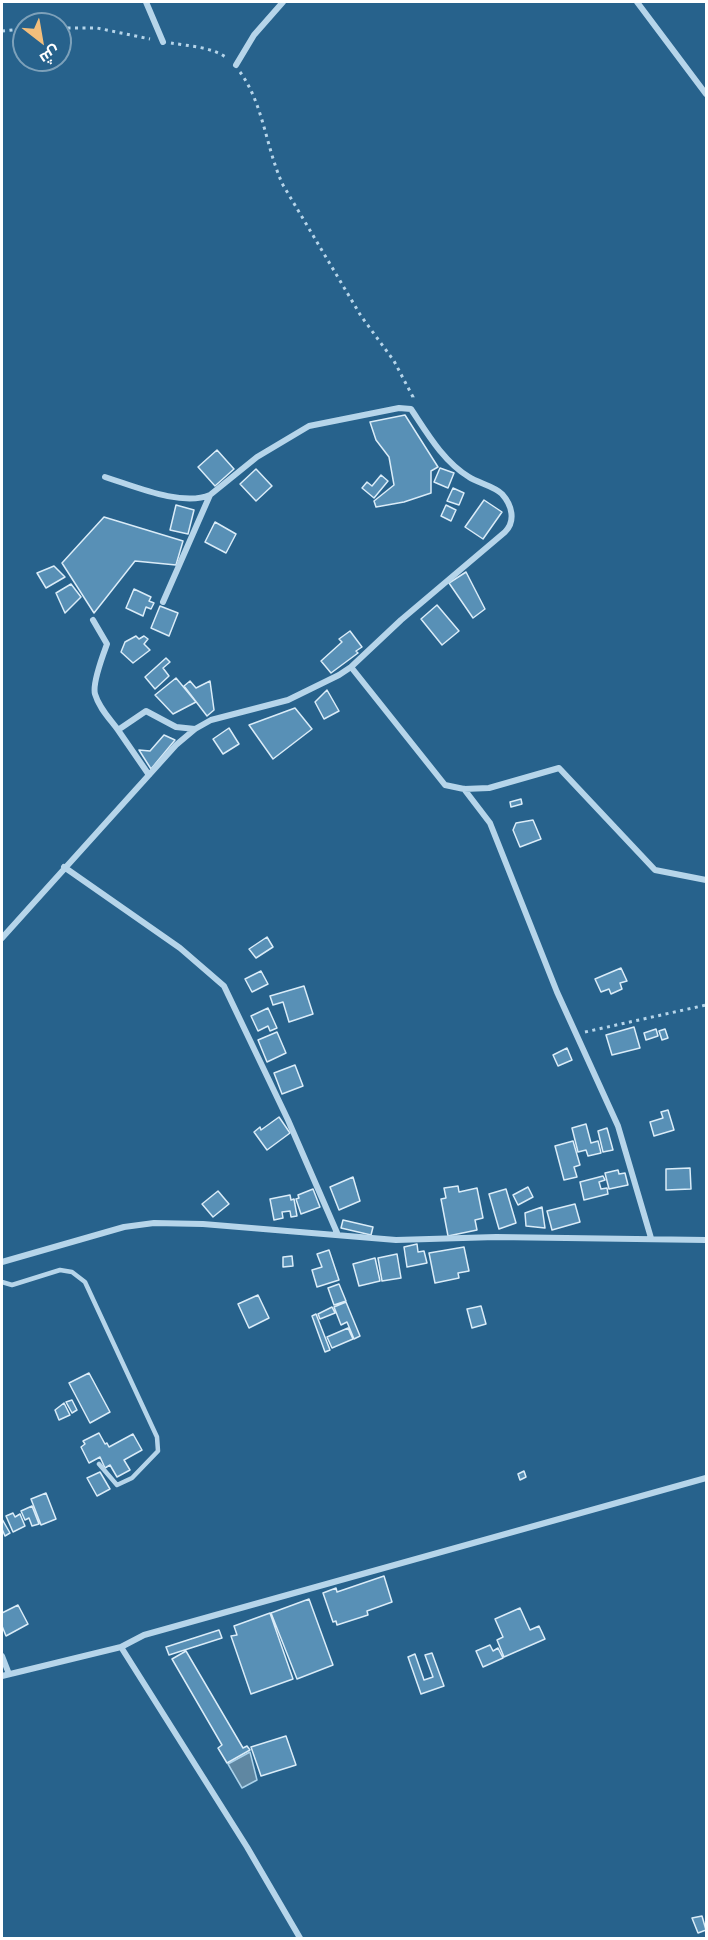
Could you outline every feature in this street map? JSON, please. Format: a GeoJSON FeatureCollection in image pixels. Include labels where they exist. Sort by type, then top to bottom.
{"type":"FeatureCollection","features":[{"type":"Feature","properties":{"kind":"street"},"geometry":{"type":"LineString","coordinates":[[146,2],[164,42]]}},
{"type":"Feature","properties":{"kind":"street"},"geometry":{"type":"LineString","coordinates":[[236,65],[254,34],[283,2]]}},
{"type":"Feature","properties":{"kind":"street"},"geometry":{"type":"LineString","coordinates":[[637,2],[706,94]]}},
{"type":"Feature","properties":{"kind":"street"},"geometry":{"type":"LineString","coordinates":[[2,938],[176,745],[195,729],[211,720],[288,700],[321,685],[351,667],[401,620],[510,527],[512,517],[510,507],[501,493],[467,476],[436,448],[411,409],[399,408],[309,426],[257,457],[210,495],[202,498],[190,500],[176,497],[105,477]]}},
{"type":"Feature","properties":{"kind":"street"},"geometry":{"type":"LineString","coordinates":[[163,602],[210,495]]}},
{"type":"Feature","properties":{"kind":"street"},"geometry":{"type":"LineString","coordinates":[[93,620],[107,644],[94,692],[105,714],[149,775]]}},
{"type":"Feature","properties":{"kind":"street"},"geometry":{"type":"LineString","coordinates":[[351,667],[445,785],[464,789],[489,788],[559,768],[655,870],[706,880]]}},
{"type":"Feature","properties":{"kind":"street"},"geometry":{"type":"LineString","coordinates":[[118,730],[146,711],[176,727],[195,729]]}},
{"type":"Feature","properties":{"kind":"street"},"geometry":{"type":"LineString","coordinates":[[464,789],[490,823],[557,992],[618,1126],[651,1238]]}},
{"type":"Feature","properties":{"kind":"street"},"geometry":{"type":"LineString","coordinates":[[64,867],[180,948],[224,986],[288,1120],[338,1235]]}},
{"type":"Feature","properties":{"kind":"street"},"geometry":{"type":"LineString","coordinates":[[2,1262],[124,1227],[154,1222],[396,1240],[496,1237],[706,1240]]}},
{"type":"Feature","properties":{"kind":"street"},"geometry":{"type":"LineString","coordinates":[[2,1676],[121,1647],[144,1635],[706,1478]]}},
{"type":"Feature","properties":{"kind":"street"},"geometry":{"type":"LineString","coordinates":[[121,1647],[247,1847],[300,1938]]}},
{"type":"Feature","properties":{"kind":"street"},"geometry":{"type":"LineString","coordinates":[[2,1656],[9,1674]]}},
{"type":"Feature","properties":{"kind":"lane"},"geometry":{"type":"LineString","coordinates":[[2,1282],[12,1285],[60,1270],[72,1272],[85,1282],[158,1437],[158,1451],[132,1478],[117,1485],[99,1464]]}},
{"type":"Feature","properties":{"kind":"path"},"geometry":{"type":"LineString","coordinates":[[72,28],[97,28],[223,55],[236,65],[251,87],[274,165],[283,185],[361,316],[394,361],[413,397],[411,409]]}},
{"type":"Feature","properties":{"kind":"path"},"geometry":{"type":"LineString","coordinates":[[576,1034],[706,1005]]}},
{"type":"Feature","properties":{"kind":"water"},"geometry":{"type":"Polygon","coordinates":[[[250,1752],[257,1780],[242,1788],[228,1764],[250,1752]]]}},
{"type":"Feature","properties":{"kind":"building"},"geometry":{"type":"Polygon","coordinates":[[[405,415],[438,467],[431,471],[431,493],[404,502],[376,507],[374,501],[394,485],[389,457],[376,440],[370,422],[405,415]]]}},
{"type":"Feature","properties":{"kind":"building"},"geometry":{"type":"Polygon","coordinates":[[[217,450],[234,469],[215,486],[198,467],[217,450]]]}},
{"type":"Feature","properties":{"kind":"building"},"geometry":{"type":"Polygon","coordinates":[[[440,468],[454,473],[448,488],[434,482],[440,468]]]}},
{"type":"Feature","properties":{"kind":"building"},"geometry":{"type":"Polygon","coordinates":[[[256,469],[272,486],[256,501],[240,484],[256,469]]]}},
{"type":"Feature","properties":{"kind":"building"},"geometry":{"type":"Polygon","coordinates":[[[381,475],[388,481],[374,498],[362,488],[367,482],[372,486],[381,475]]]}},
{"type":"Feature","properties":{"kind":"building"},"geometry":{"type":"Polygon","coordinates":[[[453,488],[464,493],[459,505],[447,501],[453,488]]]}},
{"type":"Feature","properties":{"kind":"building"},"geometry":{"type":"Polygon","coordinates":[[[484,500],[502,512],[483,539],[465,527],[484,500]]]}},
{"type":"Feature","properties":{"kind":"building"},"geometry":{"type":"Polygon","coordinates":[[[176,505],[194,510],[188,534],[170,530],[176,505]]]}},
{"type":"Feature","properties":{"kind":"building"},"geometry":{"type":"Polygon","coordinates":[[[446,505],[456,510],[451,521],[441,516],[446,505]]]}},
{"type":"Feature","properties":{"kind":"building"},"geometry":{"type":"Polygon","coordinates":[[[104,517],[183,541],[176,565],[135,561],[94,613],[62,563],[104,517]]]}},
{"type":"Feature","properties":{"kind":"building"},"geometry":{"type":"Polygon","coordinates":[[[215,522],[236,534],[226,553],[205,542],[215,522]]]}},
{"type":"Feature","properties":{"kind":"building"},"geometry":{"type":"Polygon","coordinates":[[[54,566],[65,577],[46,588],[37,573],[54,566]]]}},
{"type":"Feature","properties":{"kind":"building"},"geometry":{"type":"Polygon","coordinates":[[[466,572],[485,609],[473,618],[449,583],[466,572]]]}},
{"type":"Feature","properties":{"kind":"building"},"geometry":{"type":"Polygon","coordinates":[[[71,584],[81,597],[65,613],[56,593],[71,584]]]}},
{"type":"Feature","properties":{"kind":"building"},"geometry":{"type":"Polygon","coordinates":[[[134,589],[151,597],[149,601],[154,603],[151,609],[146,607],[143,616],[126,608],[134,589]]]}},
{"type":"Feature","properties":{"kind":"building"},"geometry":{"type":"Polygon","coordinates":[[[437,605],[459,631],[442,645],[421,619],[437,605]]]}},
{"type":"Feature","properties":{"kind":"building"},"geometry":{"type":"Polygon","coordinates":[[[160,606],[178,613],[169,636],[151,628],[160,606]]]}},
{"type":"Feature","properties":{"kind":"building"},"geometry":{"type":"Polygon","coordinates":[[[350,631],[362,647],[356,651],[358,653],[331,673],[321,661],[342,642],[339,639],[350,631]]]}},
{"type":"Feature","properties":{"kind":"building"},"geometry":{"type":"Polygon","coordinates":[[[136,636],[139,639],[144,636],[148,639],[144,644],[150,650],[133,663],[121,652],[125,642],[136,636]]]}},
{"type":"Feature","properties":{"kind":"building"},"geometry":{"type":"Polygon","coordinates":[[[166,658],[170,662],[163,668],[169,676],[155,689],[145,677],[166,658]]]}},
{"type":"Feature","properties":{"kind":"building"},"geometry":{"type":"Polygon","coordinates":[[[176,678],[196,702],[173,714],[155,695],[176,678]]]}},
{"type":"Feature","properties":{"kind":"building"},"geometry":{"type":"Polygon","coordinates":[[[190,681],[196,688],[210,681],[214,710],[207,716],[184,686],[190,681]]]}},
{"type":"Feature","properties":{"kind":"building"},"geometry":{"type":"Polygon","coordinates":[[[327,690],[339,711],[324,719],[315,702],[327,690]]]}},
{"type":"Feature","properties":{"kind":"building"},"geometry":{"type":"Polygon","coordinates":[[[295,708],[312,729],[273,759],[249,725],[295,708]]]}},
{"type":"Feature","properties":{"kind":"building"},"geometry":{"type":"Polygon","coordinates":[[[229,728],[239,744],[223,754],[213,739],[229,728]]]}},
{"type":"Feature","properties":{"kind":"building"},"geometry":{"type":"Polygon","coordinates":[[[164,735],[175,740],[151,769],[139,750],[150,751],[164,735]]]}},
{"type":"Feature","properties":{"kind":"building"},"geometry":{"type":"Polygon","coordinates":[[[521,799],[522,804],[511,807],[510,802],[521,799]]]}},
{"type":"Feature","properties":{"kind":"building"},"geometry":{"type":"Polygon","coordinates":[[[533,820],[541,839],[520,847],[513,830],[516,823],[533,820]]]}},
{"type":"Feature","properties":{"kind":"building"},"geometry":{"type":"Polygon","coordinates":[[[267,937],[273,947],[256,958],[249,949],[267,937]]]}},
{"type":"Feature","properties":{"kind":"building"},"geometry":{"type":"Polygon","coordinates":[[[621,968],[627,981],[620,983],[622,989],[611,994],[609,989],[601,992],[595,979],[621,968]]]}},
{"type":"Feature","properties":{"kind":"building"},"geometry":{"type":"Polygon","coordinates":[[[261,971],[268,984],[252,992],[245,979],[261,971]]]}},
{"type":"Feature","properties":{"kind":"building"},"geometry":{"type":"Polygon","coordinates":[[[304,986],[313,1014],[289,1022],[283,1002],[273,1005],[270,996],[304,986]]]}},
{"type":"Feature","properties":{"kind":"building"},"geometry":{"type":"Polygon","coordinates":[[[268,1008],[277,1028],[270,1031],[268,1026],[258,1031],[251,1016],[268,1008]]]}},
{"type":"Feature","properties":{"kind":"building"},"geometry":{"type":"Polygon","coordinates":[[[634,1027],[640,1048],[612,1055],[606,1035],[634,1027]]]}},
{"type":"Feature","properties":{"kind":"building"},"geometry":{"type":"Polygon","coordinates":[[[656,1029],[658,1036],[646,1040],[644,1033],[656,1029]]]}},
{"type":"Feature","properties":{"kind":"building"},"geometry":{"type":"Polygon","coordinates":[[[665,1029],[668,1038],[662,1040],[659,1031],[665,1029]]]}},
{"type":"Feature","properties":{"kind":"building"},"geometry":{"type":"Polygon","coordinates":[[[277,1032],[286,1053],[267,1062],[258,1040],[277,1032]]]}},
{"type":"Feature","properties":{"kind":"building"},"geometry":{"type":"Polygon","coordinates":[[[567,1048],[572,1060],[558,1066],[553,1055],[567,1048]]]}},
{"type":"Feature","properties":{"kind":"building"},"geometry":{"type":"Polygon","coordinates":[[[295,1065],[303,1086],[282,1094],[274,1073],[295,1065]]]}},
{"type":"Feature","properties":{"kind":"building"},"geometry":{"type":"Polygon","coordinates":[[[668,1110],[674,1130],[654,1136],[650,1122],[663,1118],[661,1112],[668,1110]]]}},
{"type":"Feature","properties":{"kind":"building"},"geometry":{"type":"Polygon","coordinates":[[[279,1117],[290,1133],[267,1150],[254,1132],[260,1127],[261,1130],[279,1117]]]}},
{"type":"Feature","properties":{"kind":"building"},"geometry":{"type":"Polygon","coordinates":[[[586,1124],[591,1143],[598,1141],[601,1153],[588,1156],[586,1150],[578,1152],[572,1128],[586,1124]]]}},
{"type":"Feature","properties":{"kind":"building"},"geometry":{"type":"Polygon","coordinates":[[[607,1128],[613,1150],[603,1152],[598,1131],[607,1128]]]}},
{"type":"Feature","properties":{"kind":"building"},"geometry":{"type":"Polygon","coordinates":[[[573,1141],[580,1165],[574,1167],[577,1177],[564,1180],[555,1146],[573,1141]]]}},
{"type":"Feature","properties":{"kind":"building"},"geometry":{"type":"Polygon","coordinates":[[[690,1168],[691,1189],[666,1190],[666,1169],[690,1168]]]}},
{"type":"Feature","properties":{"kind":"building"},"geometry":{"type":"Polygon","coordinates":[[[618,1170],[619,1174],[625,1173],[628,1185],[609,1189],[605,1173],[618,1170]]]}},
{"type":"Feature","properties":{"kind":"building"},"geometry":{"type":"Polygon","coordinates":[[[603,1176],[605,1180],[599,1182],[601,1189],[607,1188],[608,1194],[584,1200],[580,1182],[603,1176]]]}},
{"type":"Feature","properties":{"kind":"building"},"geometry":{"type":"Polygon","coordinates":[[[353,1177],[360,1201],[339,1210],[330,1187],[353,1177]]]}},
{"type":"Feature","properties":{"kind":"building"},"geometry":{"type":"Polygon","coordinates":[[[458,1186],[459,1192],[477,1188],[483,1218],[475,1220],[477,1230],[448,1236],[441,1199],[446,1198],[444,1188],[458,1186]]]}},
{"type":"Feature","properties":{"kind":"building"},"geometry":{"type":"Polygon","coordinates":[[[528,1187],[533,1197],[518,1205],[513,1195],[528,1187]]]}},
{"type":"Feature","properties":{"kind":"building"},"geometry":{"type":"Polygon","coordinates":[[[313,1189],[320,1207],[301,1214],[296,1199],[299,1198],[298,1195],[313,1189]]]}},
{"type":"Feature","properties":{"kind":"building"},"geometry":{"type":"Polygon","coordinates":[[[506,1189],[516,1223],[499,1229],[489,1194],[506,1189]]]}},
{"type":"Feature","properties":{"kind":"building"},"geometry":{"type":"Polygon","coordinates":[[[218,1191],[229,1204],[213,1217],[202,1204],[218,1191]]]}},
{"type":"Feature","properties":{"kind":"building"},"geometry":{"type":"Polygon","coordinates":[[[290,1195],[291,1200],[294,1199],[297,1216],[291,1217],[290,1211],[282,1212],[283,1218],[274,1220],[270,1199],[290,1195]]]}},
{"type":"Feature","properties":{"kind":"building"},"geometry":{"type":"Polygon","coordinates":[[[575,1204],[580,1222],[552,1230],[547,1211],[575,1204]]]}},
{"type":"Feature","properties":{"kind":"building"},"geometry":{"type":"Polygon","coordinates":[[[542,1207],[545,1228],[526,1226],[525,1213],[542,1207]]]}},
{"type":"Feature","properties":{"kind":"building"},"geometry":{"type":"Polygon","coordinates":[[[343,1220],[373,1227],[371,1235],[341,1228],[343,1220]]]}},
{"type":"Feature","properties":{"kind":"building"},"geometry":{"type":"Polygon","coordinates":[[[417,1244],[418,1252],[424,1251],[427,1263],[407,1267],[404,1247],[417,1244]]]}},
{"type":"Feature","properties":{"kind":"building"},"geometry":{"type":"Polygon","coordinates":[[[464,1247],[469,1271],[458,1273],[459,1278],[435,1283],[429,1253],[464,1247]]]}},
{"type":"Feature","properties":{"kind":"building"},"geometry":{"type":"Polygon","coordinates":[[[329,1250],[339,1280],[317,1287],[312,1270],[322,1267],[317,1254],[329,1250]]]}},
{"type":"Feature","properties":{"kind":"building"},"geometry":{"type":"Polygon","coordinates":[[[397,1254],[401,1278],[382,1281],[378,1258],[397,1254]]]}},
{"type":"Feature","properties":{"kind":"building"},"geometry":{"type":"Polygon","coordinates":[[[292,1256],[293,1266],[283,1267],[283,1257],[292,1256]]]}},
{"type":"Feature","properties":{"kind":"building"},"geometry":{"type":"Polygon","coordinates":[[[375,1258],[380,1281],[359,1286],[353,1264],[375,1258]]]}},
{"type":"Feature","properties":{"kind":"building"},"geometry":{"type":"Polygon","coordinates":[[[339,1284],[346,1301],[334,1305],[328,1288],[339,1284]]]}},
{"type":"Feature","properties":{"kind":"building"},"geometry":{"type":"Polygon","coordinates":[[[258,1295],[269,1318],[249,1328],[238,1304],[258,1295]]]}},
{"type":"Feature","properties":{"kind":"building"},"geometry":{"type":"Polygon","coordinates":[[[346,1302],[360,1336],[354,1339],[347,1322],[341,1325],[334,1307],[346,1302]]]}},
{"type":"Feature","properties":{"kind":"building"},"geometry":{"type":"Polygon","coordinates":[[[481,1306],[486,1324],[472,1328],[467,1309],[481,1306]]]}},
{"type":"Feature","properties":{"kind":"building"},"geometry":{"type":"Polygon","coordinates":[[[332,1307],[335,1313],[320,1319],[318,1314],[332,1307]]]}},
{"type":"Feature","properties":{"kind":"building"},"geometry":{"type":"Polygon","coordinates":[[[316,1314],[330,1350],[325,1352],[312,1316],[316,1314]]]}},
{"type":"Feature","properties":{"kind":"building"},"geometry":{"type":"Polygon","coordinates":[[[348,1328],[353,1339],[332,1348],[327,1337],[348,1328]]]}},
{"type":"Feature","properties":{"kind":"building"},"geometry":{"type":"Polygon","coordinates":[[[89,1373],[110,1412],[90,1423],[69,1383],[89,1373]]]}},
{"type":"Feature","properties":{"kind":"building"},"geometry":{"type":"Polygon","coordinates":[[[72,1400],[77,1410],[72,1413],[66,1402],[72,1400]]]}},
{"type":"Feature","properties":{"kind":"building"},"geometry":{"type":"Polygon","coordinates":[[[64,1403],[70,1415],[59,1420],[55,1410],[64,1403]]]}},
{"type":"Feature","properties":{"kind":"building"},"geometry":{"type":"Polygon","coordinates":[[[99,1433],[109,1447],[133,1434],[142,1450],[124,1460],[130,1470],[117,1477],[110,1465],[105,1468],[100,1457],[89,1463],[81,1447],[85,1444],[83,1441],[99,1433]]]}},
{"type":"Feature","properties":{"kind":"building"},"geometry":{"type":"Polygon","coordinates":[[[524,1471],[526,1477],[520,1480],[518,1474],[524,1471]]]}},
{"type":"Feature","properties":{"kind":"building"},"geometry":{"type":"Polygon","coordinates":[[[100,1472],[110,1489],[97,1496],[87,1478],[100,1472]]]}},
{"type":"Feature","properties":{"kind":"building"},"geometry":{"type":"Polygon","coordinates":[[[46,1493],[56,1519],[41,1525],[31,1499],[46,1493]]]}},
{"type":"Feature","properties":{"kind":"building"},"geometry":{"type":"Polygon","coordinates":[[[32,1506],[39,1524],[32,1526],[29,1518],[25,1520],[21,1511],[32,1506]]]}},
{"type":"Feature","properties":{"kind":"building"},"geometry":{"type":"Polygon","coordinates":[[[13,1513],[15,1517],[20,1514],[25,1526],[13,1532],[6,1516],[13,1513]]]}},
{"type":"Feature","properties":{"kind":"building"},"geometry":{"type":"Polygon","coordinates":[[[2,1519],[10,1533],[5,1536],[2,1529],[2,1519]]]}},
{"type":"Feature","properties":{"kind":"building"},"geometry":{"type":"Polygon","coordinates":[[[384,1576],[392,1602],[367,1611],[368,1615],[337,1625],[336,1621],[333,1622],[323,1593],[336,1588],[337,1592],[384,1576]]]}},
{"type":"Feature","properties":{"kind":"building"},"geometry":{"type":"Polygon","coordinates":[[[309,1599],[333,1665],[297,1679],[271,1613],[309,1599]]]}},
{"type":"Feature","properties":{"kind":"building"},"geometry":{"type":"Polygon","coordinates":[[[18,1605],[28,1624],[6,1636],[2,1626],[2,1613],[18,1605]]]}},
{"type":"Feature","properties":{"kind":"building"},"geometry":{"type":"Polygon","coordinates":[[[520,1608],[530,1630],[539,1626],[545,1639],[504,1657],[497,1640],[503,1637],[495,1619],[520,1608]]]}},
{"type":"Feature","properties":{"kind":"building"},"geometry":{"type":"Polygon","coordinates":[[[270,1613],[293,1679],[251,1694],[231,1636],[237,1635],[234,1626],[270,1613]]]}},
{"type":"Feature","properties":{"kind":"building"},"geometry":{"type":"Polygon","coordinates":[[[219,1630],[222,1638],[169,1655],[166,1647],[219,1630]]]}},
{"type":"Feature","properties":{"kind":"building"},"geometry":{"type":"Polygon","coordinates":[[[490,1645],[493,1651],[498,1648],[503,1658],[483,1667],[476,1651],[490,1645]]]}},
{"type":"Feature","properties":{"kind":"building"},"geometry":{"type":"Polygon","coordinates":[[[186,1651],[243,1748],[247,1746],[250,1750],[227,1763],[218,1748],[222,1745],[172,1659],[186,1651]]]}},
{"type":"Feature","properties":{"kind":"building"},"geometry":{"type":"Polygon","coordinates":[[[432,1653],[444,1686],[421,1694],[408,1657],[415,1654],[424,1680],[433,1677],[425,1655],[432,1653]]]}},
{"type":"Feature","properties":{"kind":"building"},"geometry":{"type":"Polygon","coordinates":[[[286,1736],[296,1765],[261,1776],[251,1747],[286,1736]]]}},
{"type":"Feature","properties":{"kind":"building"},"geometry":{"type":"Polygon","coordinates":[[[702,1916],[706,1930],[698,1933],[692,1918],[702,1916]]]}}]}
